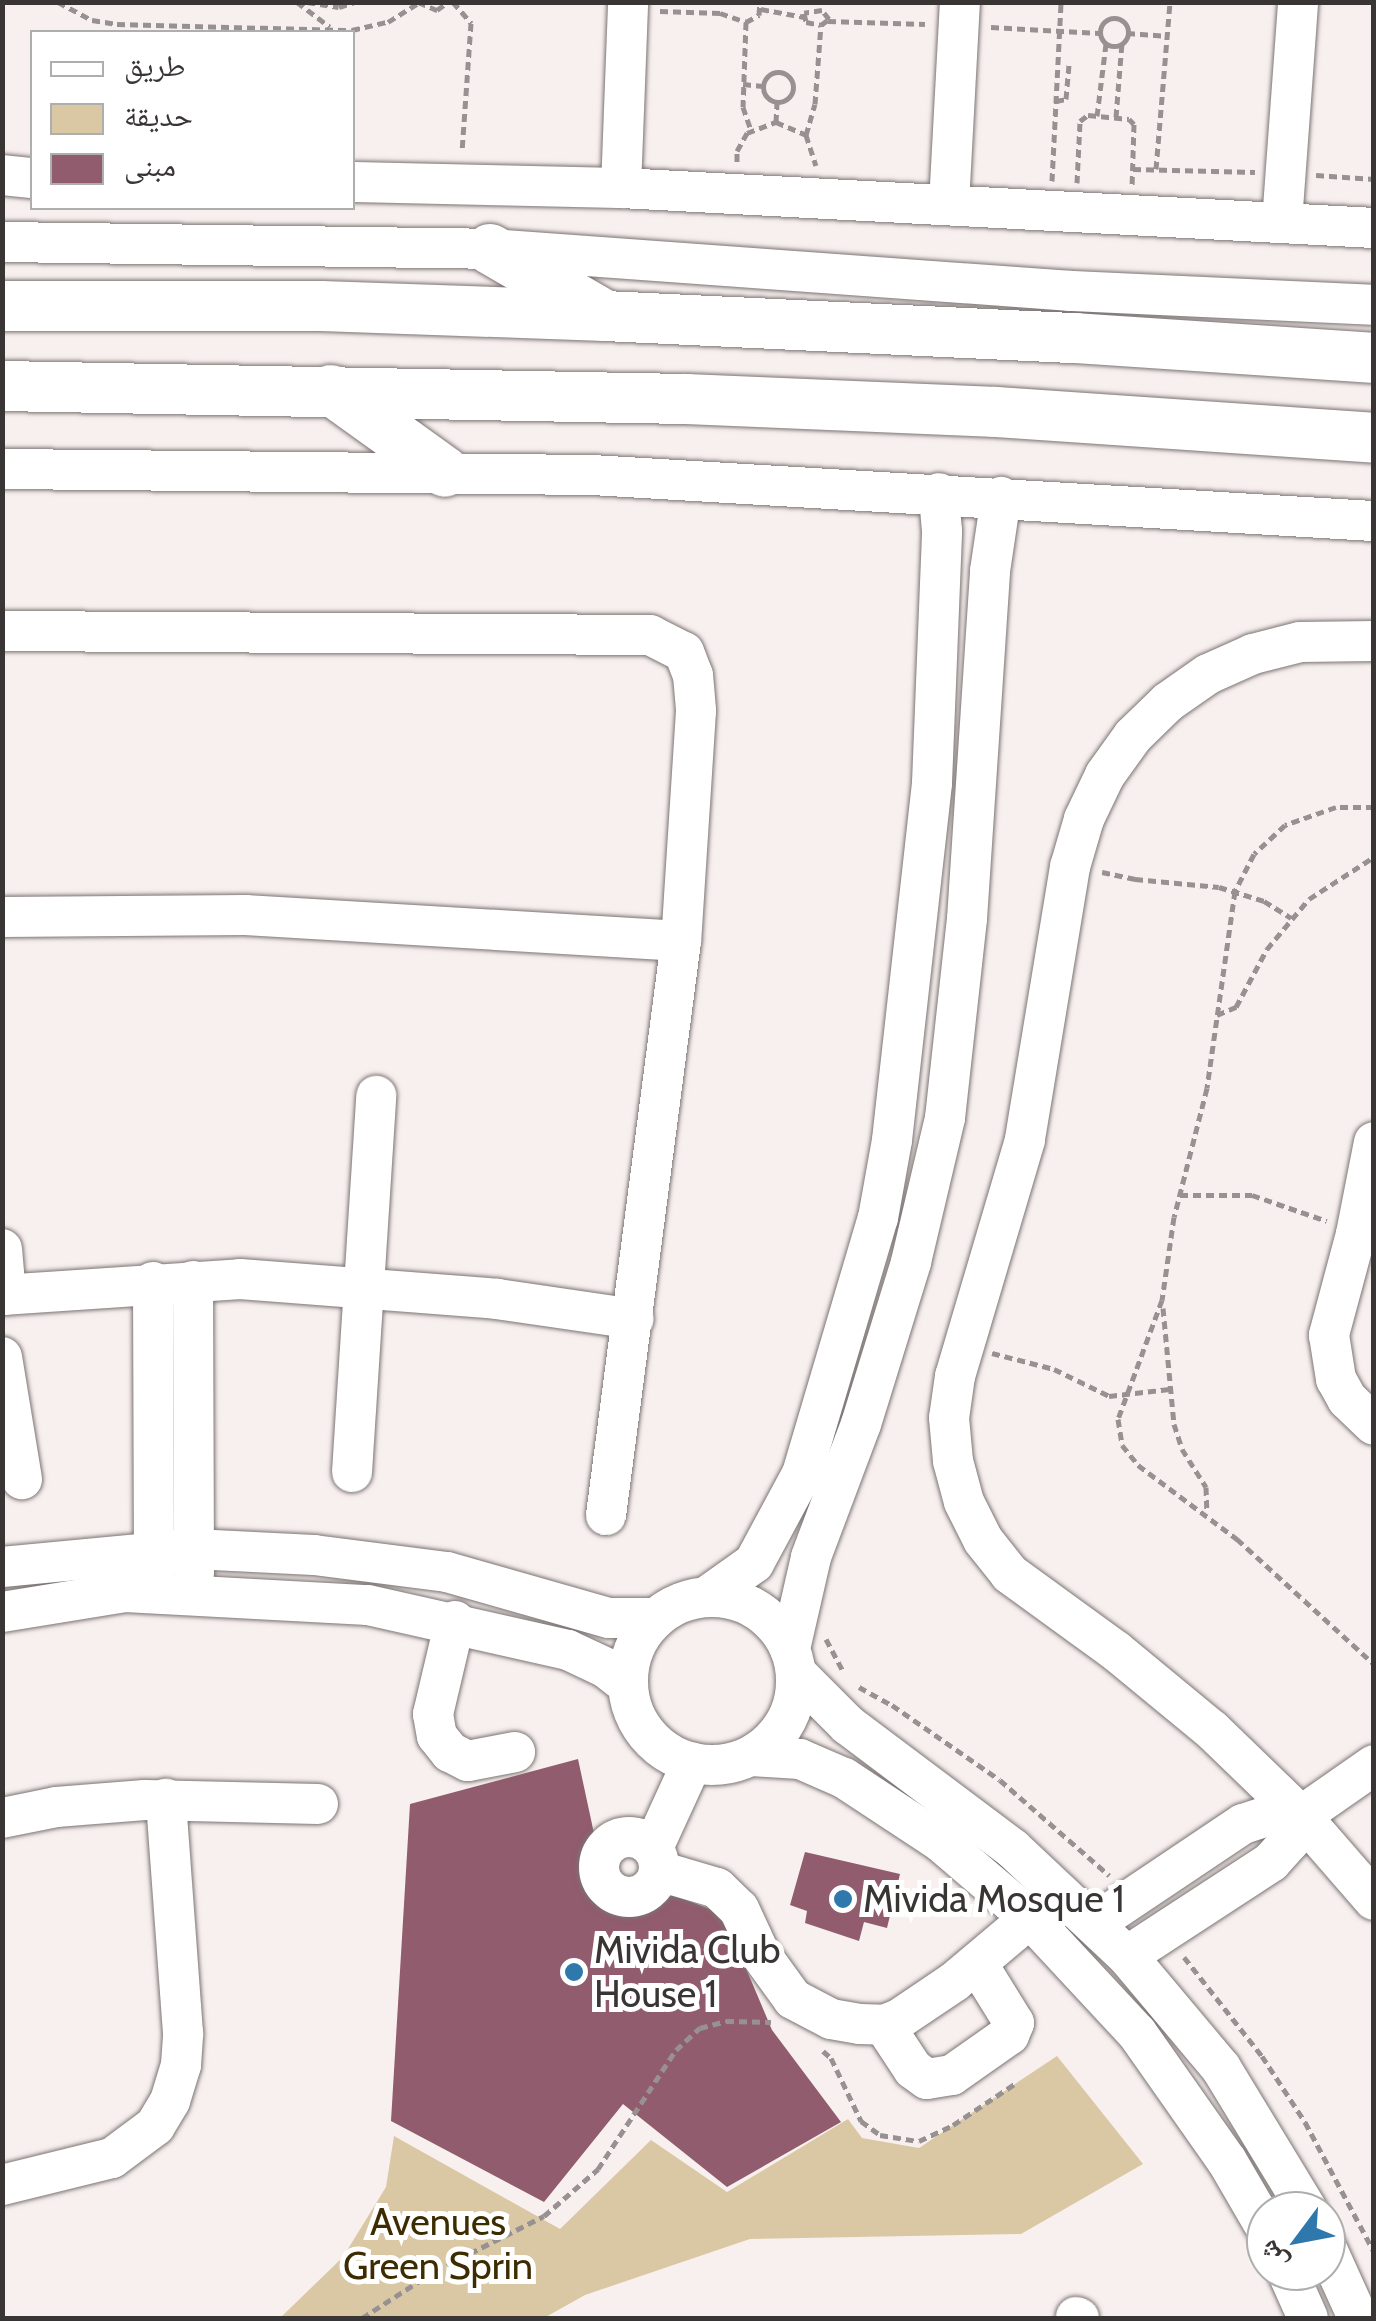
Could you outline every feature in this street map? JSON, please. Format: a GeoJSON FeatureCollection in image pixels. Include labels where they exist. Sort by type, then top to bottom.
{"type":"FeatureCollection","features":[{"type":"Feature","properties":{"kind":"main road"},"geometry":{"type":"LineString","coordinates":[[490,249],[605,316]]}},
{"type":"Feature","properties":{"kind":"main road"},"geometry":{"type":"LineString","coordinates":[[2,306],[321,306],[605,316],[1075,338],[1374,358]]}},
{"type":"Feature","properties":{"kind":"main road"},"geometry":{"type":"LineString","coordinates":[[2,386],[331,390],[976,411],[1374,438]]}},
{"type":"Feature","properties":{"kind":"main road"},"geometry":{"type":"LineString","coordinates":[[331,390],[445,472]]}},
{"type":"Feature","properties":{"kind":"street"},"geometry":{"type":"LineString","coordinates":[[621,188],[628,2]]}},
{"type":"Feature","properties":{"kind":"street"},"geometry":{"type":"LineString","coordinates":[[949,204],[960,2]]}},
{"type":"Feature","properties":{"kind":"street"},"geometry":{"type":"LineString","coordinates":[[1282,222],[1298,2]]}},
{"type":"Feature","properties":{"kind":"street"},"geometry":{"type":"LineString","coordinates":[[2,174],[30,178]]}},
{"type":"Feature","properties":{"kind":"street"},"geometry":{"type":"LineString","coordinates":[[355,182],[621,188],[1374,228]]}},
{"type":"Feature","properties":{"kind":"street"},"geometry":{"type":"LineString","coordinates":[[2,242],[490,249],[1071,291],[1374,305]]}},
{"type":"Feature","properties":{"kind":"street"},"geometry":{"type":"LineString","coordinates":[[2,470],[445,472],[1002,497],[1374,521]]}},
{"type":"Feature","properties":{"kind":"street"},"geometry":{"type":"LineString","coordinates":[[939,494],[942,531],[932,784],[892,1140],[878,1218],[802,1474],[754,1563],[706,1596],[679,1603],[655,1618],[635,1649],[628,1685],[639,1723],[679,1757],[712,1766],[751,1756],[800,1759],[844,1778],[941,1842],[1030,1918],[1085,1973],[1148,2048],[1246,2193]]}},
{"type":"Feature","properties":{"kind":"street"},"geometry":{"type":"LineString","coordinates":[[751,1756],[768,1745],[791,1712],[793,1661],[811,1557],[861,1424],[912,1262],[945,1118],[966,918],[990,571],[1002,497]]}},
{"type":"Feature","properties":{"kind":"street"},"geometry":{"type":"LineString","coordinates":[[2,631],[650,635],[684,652],[693,675],[696,711],[681,941],[606,1515]]}},
{"type":"Feature","properties":{"kind":"street"},"geometry":{"type":"LineString","coordinates":[[1374,641],[1300,642],[1252,654],[1208,674],[1145,724],[1104,776],[1084,820],[1070,867],[1025,1140],[964,1346],[949,1418],[953,1461],[964,1502],[983,1540],[1010,1574],[1165,1690],[1301,1816],[1374,1900]]}},
{"type":"Feature","properties":{"kind":"street"},"geometry":{"type":"LineString","coordinates":[[2,917],[245,914],[681,941]]}},
{"type":"Feature","properties":{"kind":"street"},"geometry":{"type":"LineString","coordinates":[[352,1472],[367,1286],[376,1096]]}},
{"type":"Feature","properties":{"kind":"street"},"geometry":{"type":"LineString","coordinates":[[1374,1142],[1356,1234],[1331,1324],[1330,1358],[1347,1399],[1374,1425]]}},
{"type":"Feature","properties":{"kind":"street"},"geometry":{"type":"LineString","coordinates":[[2,1250],[4,1295],[193,1281],[367,1286],[634,1319]]}},
{"type":"Feature","properties":{"kind":"street"},"geometry":{"type":"LineString","coordinates":[[154,1592],[173,1550],[193,1281]]}},
{"type":"Feature","properties":{"kind":"street"},"geometry":{"type":"LineString","coordinates":[[153,1282],[173,1550],[194,1592]]}},
{"type":"Feature","properties":{"kind":"street"},"geometry":{"type":"LineString","coordinates":[[2,1357],[22,1479]]}},
{"type":"Feature","properties":{"kind":"street"},"geometry":{"type":"LineString","coordinates":[[2,1567],[173,1550],[393,1563],[448,1572],[609,1618],[655,1618]]}},
{"type":"Feature","properties":{"kind":"street"},"geometry":{"type":"LineString","coordinates":[[2,1612],[125,1592],[194,1592],[368,1604],[455,1621],[581,1654],[628,1685]]}},
{"type":"Feature","properties":{"kind":"street"},"geometry":{"type":"LineString","coordinates":[[706,1596],[732,1599],[756,1609],[777,1626],[793,1661],[848,1725],[966,1810],[1126,1956],[1221,2068],[1296,2191]]}},
{"type":"Feature","properties":{"kind":"street"},"geometry":{"type":"LineString","coordinates":[[455,1621],[434,1714],[437,1736],[450,1752],[468,1760],[515,1752]]}},
{"type":"Feature","properties":{"kind":"street"},"geometry":{"type":"LineString","coordinates":[[679,1757],[647,1852],[717,1888],[738,1908],[759,1952],[793,1999],[832,2019],[884,2025],[913,2010],[1030,1918]]}},
{"type":"Feature","properties":{"kind":"street"},"geometry":{"type":"LineString","coordinates":[[1126,1956],[1271,1862],[1290,1842],[1301,1816],[1374,1765]]}},
{"type":"Feature","properties":{"kind":"street"},"geometry":{"type":"LineString","coordinates":[[2,2185],[112,2158],[155,2126],[170,2101],[181,2065],[183,2033],[166,1799]]}},
{"type":"Feature","properties":{"kind":"street"},"geometry":{"type":"LineString","coordinates":[[2,1818],[56,1806],[166,1799],[318,1804]]}},
{"type":"Feature","properties":{"kind":"street"},"geometry":{"type":"LineString","coordinates":[[1094,1924],[1243,1824],[1271,1815],[1301,1816]]}},
{"type":"Feature","properties":{"kind":"street"},"geometry":{"type":"LineString","coordinates":[[884,2025],[913,2069],[927,2079],[952,2075],[1009,2035],[1014,2023],[977,1963]]}},
{"type":"Feature","properties":{"kind":"street"},"geometry":{"type":"LineString","coordinates":[[1296,2291],[1308,2318]]}},
{"type":"Feature","properties":{"kind":"street"},"geometry":{"type":"LineString","coordinates":[[1346,2291],[1358,2318]]}},
{"type":"Feature","properties":{"kind":"path"},"geometry":{"type":"LineString","coordinates":[[58,2],[92,20],[117,24],[334,29],[370,27],[418,3],[437,10],[450,2],[471,24],[460,184]]}},
{"type":"Feature","properties":{"kind":"path"},"geometry":{"type":"LineString","coordinates":[[297,2],[311,17],[334,29]]}},
{"type":"Feature","properties":{"kind":"path"},"geometry":{"type":"LineString","coordinates":[[307,2],[339,7],[354,2]]}},
{"type":"Feature","properties":{"kind":"path"},"geometry":{"type":"LineString","coordinates":[[668,2],[669,8],[720,14],[746,22],[755,18],[760,6],[804,16],[809,24],[821,25]]}},
{"type":"Feature","properties":{"kind":"path"},"geometry":{"type":"LineString","coordinates":[[1061,2],[1056,101],[1063,210]]}},
{"type":"Feature","properties":{"kind":"path"},"geometry":{"type":"LineString","coordinates":[[1156,169],[1170,2]]}},
{"type":"Feature","properties":{"kind":"path"},"geometry":{"type":"LineString","coordinates":[[804,16],[822,6],[829,18],[821,25],[816,104],[806,135]]}},
{"type":"Feature","properties":{"kind":"path"},"geometry":{"type":"LineString","coordinates":[[1097,116],[1106,44],[1100,33],[1110,18],[1123,21],[1128,33]]}},
{"type":"Feature","properties":{"kind":"path"},"geometry":{"type":"LineString","coordinates":[[746,22],[743,115],[751,130]]}},
{"type":"Feature","properties":{"kind":"path"},"geometry":{"type":"LineString","coordinates":[[1128,33],[1169,36]]}},
{"type":"Feature","properties":{"kind":"path"},"geometry":{"type":"LineString","coordinates":[[1116,117],[1122,42],[1128,33]]}},
{"type":"Feature","properties":{"kind":"path"},"geometry":{"type":"LineString","coordinates":[[1106,44],[1122,42]]}},
{"type":"Feature","properties":{"kind":"path"},"geometry":{"type":"LineString","coordinates":[[1056,101],[1066,100],[1069,64]]}},
{"type":"Feature","properties":{"kind":"path"},"geometry":{"type":"LineString","coordinates":[[774,72],[790,77],[792,94],[777,102],[765,94],[764,86],[774,72]]}},
{"type":"Feature","properties":{"kind":"path"},"geometry":{"type":"LineString","coordinates":[[743,84],[764,86]]}},
{"type":"Feature","properties":{"kind":"path"},"geometry":{"type":"LineString","coordinates":[[776,122],[777,102]]}},
{"type":"Feature","properties":{"kind":"path"},"geometry":{"type":"LineString","coordinates":[[1063,210],[1084,115],[1116,117],[1134,124],[1130,213]]}},
{"type":"Feature","properties":{"kind":"path"},"geometry":{"type":"LineString","coordinates":[[736,194],[737,151],[751,130],[776,122],[806,135],[816,155],[816,198]]}},
{"type":"Feature","properties":{"kind":"path"},"geometry":{"type":"LineString","coordinates":[[1374,807],[1336,807],[1285,825],[1254,854],[1235,891],[1200,1124],[1180,1195],[1162,1300],[1123,1397],[1118,1432],[1129,1456],[1206,1514],[1374,1664]]}},
{"type":"Feature","properties":{"kind":"path"},"geometry":{"type":"LineString","coordinates":[[1217,1015],[1236,1007],[1256,966],[1291,918],[1330,882],[1374,857]]}},
{"type":"Feature","properties":{"kind":"path"},"geometry":{"type":"LineString","coordinates":[[1099,870],[1134,880],[1235,891],[1264,901],[1291,918]]}},
{"type":"Feature","properties":{"kind":"path"},"geometry":{"type":"LineString","coordinates":[[1180,1195],[1228,1192],[1264,1197],[1356,1234]]}},
{"type":"Feature","properties":{"kind":"path"},"geometry":{"type":"LineString","coordinates":[[1162,1300],[1170,1389],[1182,1449],[1206,1487],[1206,1514]]}},
{"type":"Feature","properties":{"kind":"path"},"geometry":{"type":"LineString","coordinates":[[964,1346],[1054,1370],[1096,1391],[1123,1397],[1170,1389]]}},
{"type":"Feature","properties":{"kind":"path"},"geometry":{"type":"LineString","coordinates":[[362,2318],[435,2271],[544,2216],[598,2170],[676,2050],[700,2028],[763,2020],[782,2026]]}},
{"type":"Feature","properties":{"kind":"path"},"geometry":{"type":"LineString","coordinates":[[811,2040],[831,2058],[862,2121],[880,2135],[920,2141],[953,2126],[1016,2084]]}},
{"type":"Feature","properties":{"kind":"green space","name":"Avenues Green Sprin"},"geometry":{"type":"Polygon","coordinates":[[[1057,2056],[1143,2164],[1021,2234],[750,2239],[585,2295],[544,2318],[280,2318],[343,2257],[386,2187],[394,2136],[560,2229],[651,2140],[727,2192],[848,2119],[862,2138],[919,2148],[1057,2056]]]}},
{"type":"Feature","properties":{"kind":"building","name":"Mivida Club House 1"},"geometry":{"type":"Polygon","coordinates":[[[578,1759],[595,1838],[596,1890],[634,1906],[673,1895],[723,1914],[772,2030],[841,2122],[727,2187],[623,2104],[544,2202],[391,2121],[410,1804],[578,1759]]]}},
{"type":"Feature","properties":{"kind":"building","name":"Mivida Mosque 1"},"geometry":{"type":"Polygon","coordinates":[[[805,1852],[900,1874],[887,1928],[864,1922],[859,1941],[805,1923],[807,1911],[790,1905],[805,1852]]]}},
{"type":"Feature","properties":{"kind":"place","name":"Mivida Mosque 1"},"geometry":{"type":"Point","coordinates":[843,1899]}},
{"type":"Feature","properties":{"kind":"place","name":"Mivida Club House 1"},"geometry":{"type":"Point","coordinates":[574,1972]}}]}
